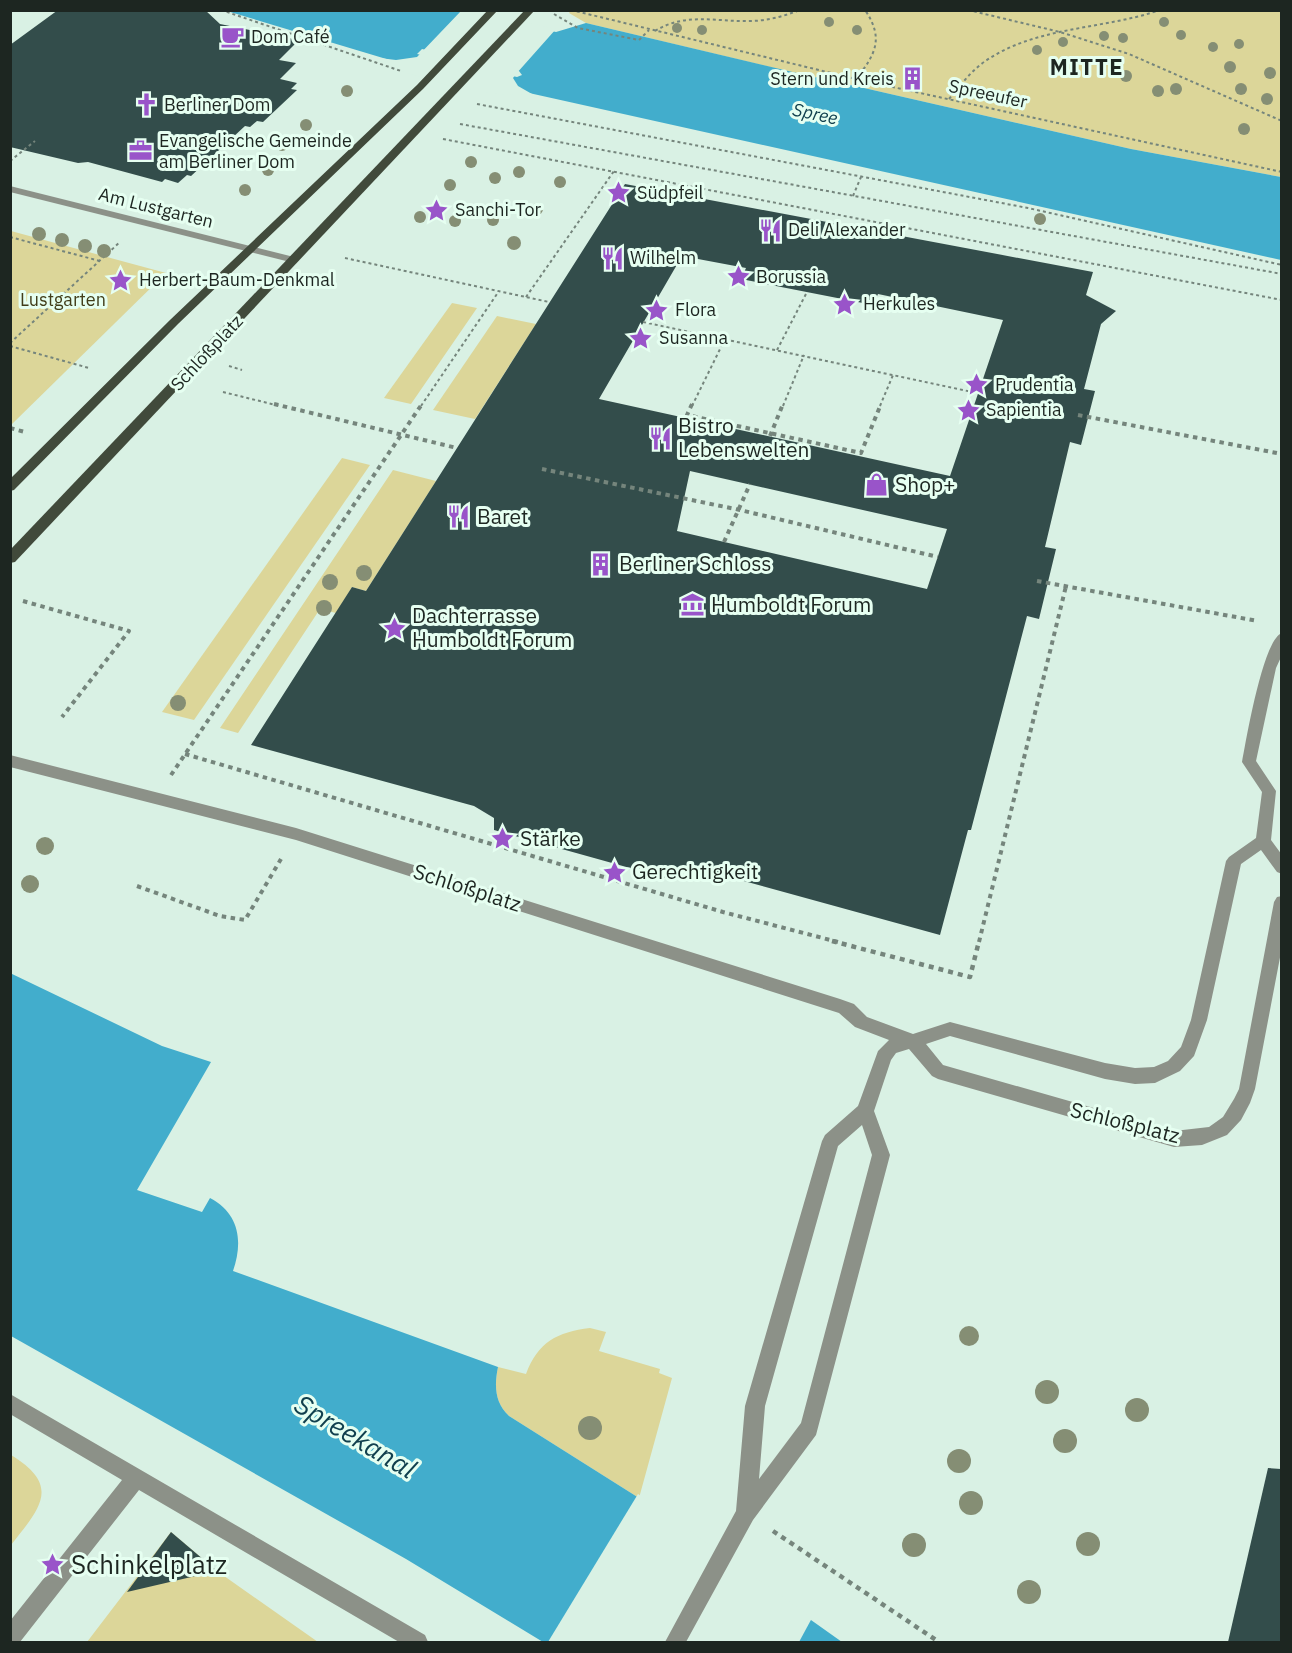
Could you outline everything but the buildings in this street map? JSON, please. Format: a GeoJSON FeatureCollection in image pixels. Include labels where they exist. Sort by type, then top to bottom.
{"type":"FeatureCollection","features":[{"type":"Feature","properties":{"kind":"main road"},"geometry":{"type":"LineString","coordinates":[[10,487],[249,248],[420,87],[494,10]]}},
{"type":"Feature","properties":{"kind":"main road","name":"Schloßplatz"},"geometry":{"type":"LineString","coordinates":[[10,559],[178,385],[531,10]]}},
{"type":"Feature","properties":{"kind":"street","name":"Am Lustgarten"},"geometry":{"type":"LineString","coordinates":[[10,189],[294,260]]}},
{"type":"Feature","properties":{"kind":"street"},"geometry":{"type":"LineString","coordinates":[[746,1513],[755,1406],[831,1141],[865,1111],[884,1056],[890,1048],[950,1029],[1115,1073],[1135,1076],[1155,1075],[1174,1066],[1188,1051],[1199,1020],[1234,861],[1263,841],[1275,789],[1249,762],[1269,668],[1281,638]]}},
{"type":"Feature","properties":{"kind":"street","name":"Schloßplatz"},"geometry":{"type":"LineString","coordinates":[[10,761],[296,834],[848,1009],[861,1022],[913,1041],[938,1071],[1146,1133],[1174,1139],[1200,1139],[1223,1129],[1239,1112],[1247,1089],[1281,902]]}},
{"type":"Feature","properties":{"kind":"street"},"geometry":{"type":"LineString","coordinates":[[1263,841],[1281,868]]}},
{"type":"Feature","properties":{"kind":"street"},"geometry":{"type":"LineString","coordinates":[[675,1642],[746,1513],[809,1428],[880,1155],[865,1111]]}},
{"type":"Feature","properties":{"kind":"street"},"geometry":{"type":"LineString","coordinates":[[10,1403],[418,1642]]}},
{"type":"Feature","properties":{"kind":"street"},"geometry":{"type":"LineString","coordinates":[[10,1638],[137,1477]]}},
{"type":"Feature","properties":{"kind":"path"},"geometry":{"type":"LineString","coordinates":[[221,10],[289,32],[365,62],[410,74]]}},
{"type":"Feature","properties":{"kind":"path"},"geometry":{"type":"LineString","coordinates":[[547,10],[578,28],[639,40],[649,30]]}},
{"type":"Feature","properties":{"kind":"path","name":"Spreeufer"},"geometry":{"type":"LineString","coordinates":[[571,10],[856,79],[1281,171]]}},
{"type":"Feature","properties":{"kind":"path"},"geometry":{"type":"LineString","coordinates":[[655,32],[662,26],[680,20],[705,18],[751,21],[775,18],[800,10]]}},
{"type":"Feature","properties":{"kind":"path"},"geometry":{"type":"LineString","coordinates":[[856,79],[871,61],[876,41],[875,27],[865,10]]}},
{"type":"Feature","properties":{"kind":"path"},"geometry":{"type":"LineString","coordinates":[[968,10],[1060,32],[1129,54],[1281,121]]}},
{"type":"Feature","properties":{"kind":"path"},"geometry":{"type":"LineString","coordinates":[[949,99],[972,72],[997,53],[1060,32],[1126,20],[1160,10]]}},
{"type":"Feature","properties":{"kind":"path"},"geometry":{"type":"LineString","coordinates":[[476,104],[1028,208],[1281,265]]}},
{"type":"Feature","properties":{"kind":"path"},"geometry":{"type":"LineString","coordinates":[[460,124],[1281,274]]}},
{"type":"Feature","properties":{"kind":"path"},"geometry":{"type":"LineString","coordinates":[[416,133],[1281,300]]}},
{"type":"Feature","properties":{"kind":"path"},"geometry":{"type":"LineString","coordinates":[[10,161],[35,141]]}},
{"type":"Feature","properties":{"kind":"path"},"geometry":{"type":"LineString","coordinates":[[526,297],[614,171]]}},
{"type":"Feature","properties":{"kind":"path"},"geometry":{"type":"LineString","coordinates":[[853,196],[861,177]]}},
{"type":"Feature","properties":{"kind":"path"},"geometry":{"type":"LineString","coordinates":[[10,345],[143,221]]}},
{"type":"Feature","properties":{"kind":"path"},"geometry":{"type":"LineString","coordinates":[[10,237],[100,261]]}},
{"type":"Feature","properties":{"kind":"path"},"geometry":{"type":"LineString","coordinates":[[345,258],[549,302]]}},
{"type":"Feature","properties":{"kind":"path"},"geometry":{"type":"LineString","coordinates":[[155,798],[499,291]]}},
{"type":"Feature","properties":{"kind":"path"},"geometry":{"type":"LineString","coordinates":[[777,350],[807,292]]}},
{"type":"Feature","properties":{"kind":"path"},"geometry":{"type":"LineString","coordinates":[[643,322],[977,393]]}},
{"type":"Feature","properties":{"kind":"path"},"geometry":{"type":"LineString","coordinates":[[725,339],[687,415],[861,453],[893,375]]}},
{"type":"Feature","properties":{"kind":"path"},"geometry":{"type":"LineString","coordinates":[[10,345],[89,368]]}},
{"type":"Feature","properties":{"kind":"path"},"geometry":{"type":"LineString","coordinates":[[771,435],[804,355]]}},
{"type":"Feature","properties":{"kind":"path"},"geometry":{"type":"LineString","coordinates":[[223,392],[457,448]]}},
{"type":"Feature","properties":{"kind":"path"},"geometry":{"type":"LineString","coordinates":[[1077,415],[1281,454]]}},
{"type":"Feature","properties":{"kind":"path"},"geometry":{"type":"LineString","coordinates":[[10,428],[25,432]]}},
{"type":"Feature","properties":{"kind":"path"},"geometry":{"type":"LineString","coordinates":[[542,469],[740,510],[938,557]]}},
{"type":"Feature","properties":{"kind":"path"},"geometry":{"type":"LineString","coordinates":[[724,542],[750,484]]}},
{"type":"Feature","properties":{"kind":"path"},"geometry":{"type":"LineString","coordinates":[[1037,581],[1258,621]]}},
{"type":"Feature","properties":{"kind":"path"},"geometry":{"type":"LineString","coordinates":[[185,754],[723,912],[970,977],[1066,586]]}},
{"type":"Feature","properties":{"kind":"path"},"geometry":{"type":"LineString","coordinates":[[23,601],[129,631],[62,717]]}},
{"type":"Feature","properties":{"kind":"path"},"geometry":{"type":"LineString","coordinates":[[137,886],[220,916],[245,920],[296,834]]}},
{"type":"Feature","properties":{"kind":"path"},"geometry":{"type":"LineString","coordinates":[[746,1513],[939,1642]]}},
{"type":"Feature","properties":{"kind":"green space"},"geometry":{"type":"Polygon","coordinates":[[[571,10],[1281,11],[1281,177],[1131,149],[816,77],[814,80],[799,77],[800,74],[586,23],[569,13],[571,10]]]}},
{"type":"Feature","properties":{"kind":"green space","name":"Lustgarten"},"geometry":{"type":"Polygon","coordinates":[[[10,231],[166,273],[11,425],[10,231]]]}},
{"type":"Feature","properties":{"kind":"green space"},"geometry":{"type":"Polygon","coordinates":[[[452,303],[477,308],[411,404],[384,398],[452,303]]]}},
{"type":"Feature","properties":{"kind":"green space"},"geometry":{"type":"Polygon","coordinates":[[[497,316],[536,324],[475,419],[433,410],[497,316]]]}},
{"type":"Feature","properties":{"kind":"green space"},"geometry":{"type":"Polygon","coordinates":[[[342,458],[370,465],[194,720],[162,712],[342,458]]]}},
{"type":"Feature","properties":{"kind":"green space"},"geometry":{"type":"Polygon","coordinates":[[[393,470],[436,481],[366,591],[352,587],[336,613],[320,609],[238,733],[220,728],[393,470]]]}},
{"type":"Feature","properties":{"kind":"green space"},"geometry":{"type":"Polygon","coordinates":[[[590,1328],[606,1332],[599,1351],[660,1369],[659,1373],[672,1378],[639,1498],[509,1416],[498,1400],[496,1381],[498,1367],[526,1374],[536,1354],[550,1340],[568,1332],[590,1328]]]}},
{"type":"Feature","properties":{"kind":"green space"},"geometry":{"type":"Polygon","coordinates":[[[11,1455],[27,1466],[37,1477],[41,1487],[41,1498],[30,1520],[11,1545],[11,1455]]]}},
{"type":"Feature","properties":{"kind":"green space"},"geometry":{"type":"Polygon","coordinates":[[[171,1532],[217,1571],[318,1642],[87,1642],[171,1532]]]}},
{"type":"Feature","properties":{"kind":"water","name":"Spree"},"geometry":{"type":"Polygon","coordinates":[[[227,11],[460,11],[556,32],[586,23],[801,74],[799,77],[813,80],[816,77],[1131,149],[1281,177],[1281,260],[529,93],[393,61],[227,11]],[[422,49],[417,54],[517,77],[522,75],[519,71],[422,49]]]}},
{"type":"Feature","properties":{"kind":"water","name":"Spreekanal"},"geometry":{"type":"Polygon","coordinates":[[[10,973],[162,1046],[211,1062],[137,1190],[202,1212],[210,1198],[220,1205],[233,1220],[238,1239],[233,1271],[498,1367],[496,1381],[498,1400],[509,1416],[639,1498],[842,1642],[543,1642],[406,1559],[11,1336],[10,973]]]}},
{"type":"Feature","properties":{"kind":"pier"},"geometry":{"type":"Polygon","coordinates":[[[469,10],[556,29],[513,78],[518,86],[532,94],[504,95],[453,87],[401,71],[391,63],[371,57],[396,60],[417,57],[461,11],[469,10]]]}},
{"type":"Feature","properties":{"kind":"pier"},"geometry":{"type":"Polygon","coordinates":[[[638,1494],[812,1618],[799,1642],[548,1642],[638,1494]]]}},
{"type":"Feature","properties":{"kind":"place","name":"Dom Café"},"geometry":{"type":"Point","coordinates":[233,37]}},
{"type":"Feature","properties":{"kind":"place","name":"Stern und Kreis"},"geometry":{"type":"Point","coordinates":[912,79]}},
{"type":"Feature","properties":{"kind":"place","name":"Berliner Dom"},"geometry":{"type":"Point","coordinates":[146,105]}},
{"type":"Feature","properties":{"kind":"place","name":"Evangelische Gemeinde am Berliner Dom"},"geometry":{"type":"Point","coordinates":[141,151]}},
{"type":"Feature","properties":{"kind":"place","name":"Südpfeil"},"geometry":{"type":"Point","coordinates":[619,193]}},
{"type":"Feature","properties":{"kind":"place","name":"Sanchi-Tor"},"geometry":{"type":"Point","coordinates":[437,210]}},
{"type":"Feature","properties":{"kind":"place","name":"Deli Alexander"},"geometry":{"type":"Point","coordinates":[770,230]}},
{"type":"Feature","properties":{"kind":"place","name":"Wilhelm"},"geometry":{"type":"Point","coordinates":[612,258]}},
{"type":"Feature","properties":{"kind":"place","name":"Borussia"},"geometry":{"type":"Point","coordinates":[738,277]}},
{"type":"Feature","properties":{"kind":"place","name":"Herbert-Baum-Denkmal"},"geometry":{"type":"Point","coordinates":[121,280]}},
{"type":"Feature","properties":{"kind":"place","name":"Herkules"},"geometry":{"type":"Point","coordinates":[845,304]}},
{"type":"Feature","properties":{"kind":"place","name":"Flora"},"geometry":{"type":"Point","coordinates":[657,310]}},
{"type":"Feature","properties":{"kind":"place","name":"Susanna"},"geometry":{"type":"Point","coordinates":[641,338]}},
{"type":"Feature","properties":{"kind":"place","name":"Prudentia"},"geometry":{"type":"Point","coordinates":[977,385]}},
{"type":"Feature","properties":{"kind":"place","name":"Sapientia"},"geometry":{"type":"Point","coordinates":[968,410]}},
{"type":"Feature","properties":{"kind":"place","name":"Bistro Lebenswelten"},"geometry":{"type":"Point","coordinates":[660,438]}},
{"type":"Feature","properties":{"kind":"place","name":"Shop+"},"geometry":{"type":"Point","coordinates":[877,485]}},
{"type":"Feature","properties":{"kind":"place","name":"Baret"},"geometry":{"type":"Point","coordinates":[459,517]}},
{"type":"Feature","properties":{"kind":"place","name":"Berliner Schloss"},"geometry":{"type":"Point","coordinates":[601,564]}},
{"type":"Feature","properties":{"kind":"place","name":"Humboldt Forum"},"geometry":{"type":"Point","coordinates":[693,605]}},
{"type":"Feature","properties":{"kind":"place","name":"Dachterrasse Humboldt Forum"},"geometry":{"type":"Point","coordinates":[394,628]}},
{"type":"Feature","properties":{"kind":"place","name":"Stärke"},"geometry":{"type":"Point","coordinates":[502,839]}},
{"type":"Feature","properties":{"kind":"place","name":"Gerechtigkeit"},"geometry":{"type":"Point","coordinates":[614,872]}},
{"type":"Feature","properties":{"kind":"place","name":"Schinkelplatz"},"geometry":{"type":"Point","coordinates":[53,1565]}},
{"type":"Feature","properties":{"kind":"district","name":"MITTE"},"geometry":{"type":"Point","coordinates":[1087,67]}}]}
